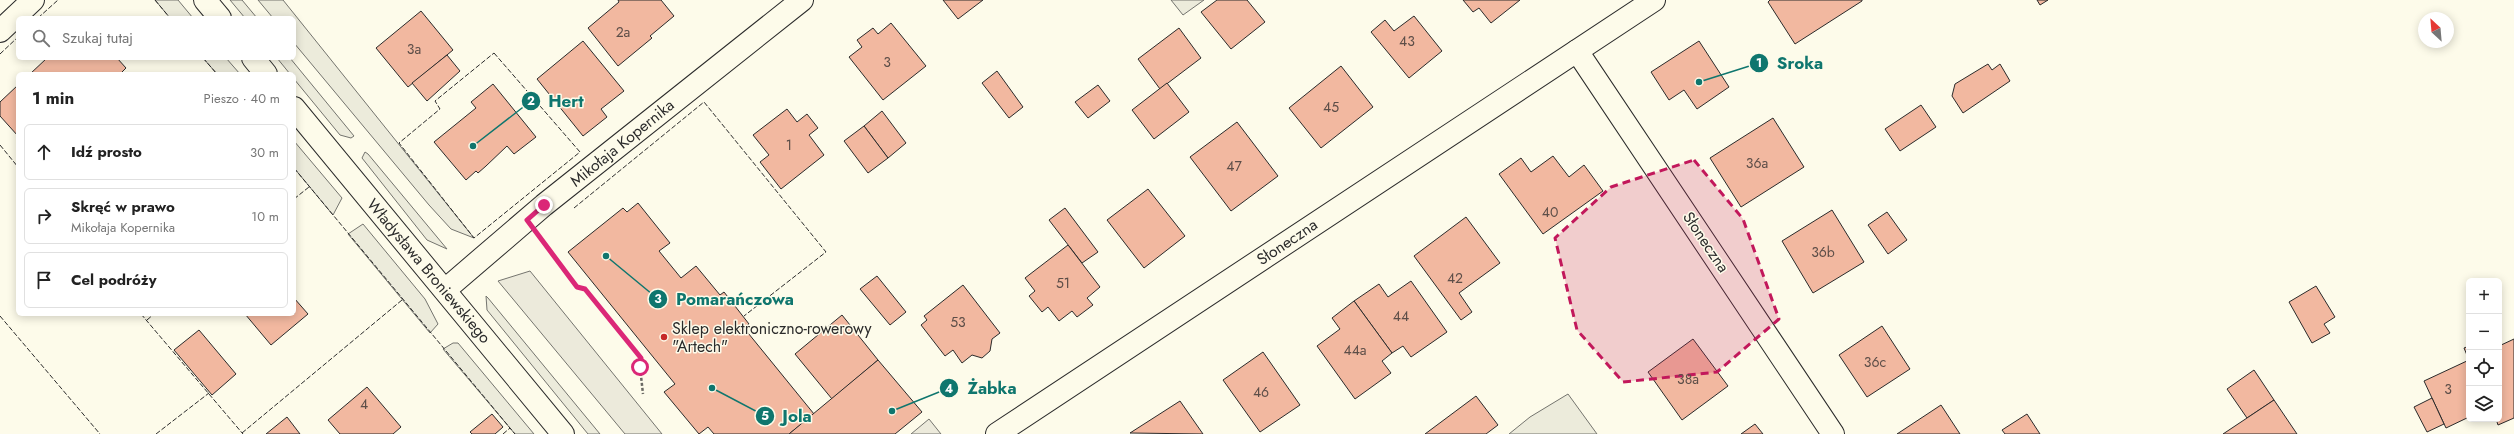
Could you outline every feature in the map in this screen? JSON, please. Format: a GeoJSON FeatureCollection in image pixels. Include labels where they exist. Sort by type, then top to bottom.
{"type":"FeatureCollection","features":[{"type":"Feature","properties":{"kind":"street"},"geometry":{"type":"LineString","coordinates":[[0,30],[33,0]]}},
{"type":"Feature","properties":{"kind":"street"},"geometry":{"type":"LineString","coordinates":[[205,0],[218,16]]}},
{"type":"Feature","properties":{"kind":"street","name":"Mikołaja Kopernika"},"geometry":{"type":"LineString","coordinates":[[445,290],[527,220],[802,0]]}},
{"type":"Feature","properties":{"kind":"street","name":"Słoneczna"},"geometry":{"type":"LineString","coordinates":[[997,434],[1654,0]]}},
{"type":"Feature","properties":{"kind":"street","name":"Słoneczna"},"geometry":{"type":"LineString","coordinates":[[1577,51],[1834,434]]}},
{"type":"Feature","properties":{"kind":"street"},"geometry":{"type":"LineString","coordinates":[[255,60],[264,72]]}},
{"type":"Feature","properties":{"kind":"street","name":"Władysława Broniewskiego"},"geometry":{"type":"LineString","coordinates":[[296,110],[563,434]]}},
{"type":"Feature","properties":{"kind":"path"},"geometry":{"type":"LineString","coordinates":[[527,220],[577,287],[585,289],[641,358],[640,367],[643,394]]}},
{"type":"Feature","properties":{"kind":"highlighted area"},"geometry":{"type":"Polygon","coordinates":[[[1694,160],[1743,219],[1779,319],[1717,372],[1623,382],[1577,330],[1555,238],[1611,187],[1694,160]]]}},
{"type":"Feature","properties":{"kind":"shaded area"},"geometry":{"type":"Polygon","coordinates":[[[155,0],[178,0],[191,16],[168,16],[155,0]]]}},
{"type":"Feature","properties":{"kind":"shaded area"},"geometry":{"type":"Polygon","coordinates":[[[230,0],[242,0],[255,16],[243,16],[230,0]]]}},
{"type":"Feature","properties":{"kind":"shaded area"},"geometry":{"type":"Polygon","coordinates":[[[258,0],[283,0],[296,16],[271,16],[258,0]]]}},
{"type":"Feature","properties":{"kind":"shaded area"},"geometry":{"type":"Polygon","coordinates":[[[1171,0],[1204,0],[1183,15],[1171,0]]]}},
{"type":"Feature","properties":{"kind":"shaded area"},"geometry":{"type":"Polygon","coordinates":[[[296,16],[474,238],[451,229],[429,205],[296,45],[296,16]]]}},
{"type":"Feature","properties":{"kind":"shaded area"},"geometry":{"type":"Polygon","coordinates":[[[205,60],[228,60],[238,72],[215,72],[205,60]]]}},
{"type":"Feature","properties":{"kind":"shaded area"},"geometry":{"type":"Polygon","coordinates":[[[279,60],[292,60],[354,136],[351,138],[340,135],[296,81],[296,72],[288,72],[279,60]]]}},
{"type":"Feature","properties":{"kind":"shaded area"},"geometry":{"type":"Polygon","coordinates":[[[296,143],[342,198],[333,215],[296,170],[296,143]]]}},
{"type":"Feature","properties":{"kind":"shaded area"},"geometry":{"type":"Polygon","coordinates":[[[365,152],[447,249],[427,240],[362,158],[365,152]]]}},
{"type":"Feature","properties":{"kind":"shaded area"},"geometry":{"type":"Polygon","coordinates":[[[363,224],[425,299],[438,324],[430,333],[348,234],[363,224]]]}},
{"type":"Feature","properties":{"kind":"shaded area"},"geometry":{"type":"Polygon","coordinates":[[[530,271],[662,434],[625,434],[498,281],[530,271]]]}},
{"type":"Feature","properties":{"kind":"shaded area"},"geometry":{"type":"Polygon","coordinates":[[[486,296],[600,434],[588,434],[487,310],[486,296]]]}},
{"type":"Feature","properties":{"kind":"shaded area"},"geometry":{"type":"Polygon","coordinates":[[[453,343],[458,343],[534,434],[515,434],[443,349],[453,343]]]}},
{"type":"Feature","properties":{"kind":"shaded area"},"geometry":{"type":"Polygon","coordinates":[[[1568,394],[1597,434],[1509,434],[1530,417],[1568,394]]]}},
{"type":"Feature","properties":{"kind":"shaded area"},"geometry":{"type":"Polygon","coordinates":[[[929,419],[941,434],[911,434],[929,419]]]}},
{"type":"Feature","properties":{"kind":"building"},"geometry":{"type":"Polygon","coordinates":[[[618,0],[661,0],[674,16],[650,36],[652,38],[618,66],[588,28],[619,2],[618,0]]]}},
{"type":"Feature","properties":{"kind":"building"},"geometry":{"type":"Polygon","coordinates":[[[943,0],[983,0],[958,19],[943,0]]]}},
{"type":"Feature","properties":{"kind":"building"},"geometry":{"type":"Polygon","coordinates":[[[1217,0],[1247,0],[1265,22],[1231,49],[1201,12],[1217,0]]]}},
{"type":"Feature","properties":{"kind":"building"},"geometry":{"type":"Polygon","coordinates":[[[1463,0],[1520,0],[1491,23],[1479,8],[1473,12],[1463,0]]]}},
{"type":"Feature","properties":{"kind":"building"},"geometry":{"type":"Polygon","coordinates":[[[1770,0],[1862,1],[1795,44],[1768,2],[1770,0]]]}},
{"type":"Feature","properties":{"kind":"building"},"geometry":{"type":"Polygon","coordinates":[[[2037,0],[2048,0],[2040,5],[2037,0]]]}},
{"type":"Feature","properties":{"kind":"building"},"geometry":{"type":"Polygon","coordinates":[[[421,11],[453,50],[408,87],[376,48],[421,11]]]}},
{"type":"Feature","properties":{"kind":"building"},"geometry":{"type":"Polygon","coordinates":[[[1414,16],[1442,51],[1409,78],[1371,32],[1385,20],[1394,31],[1414,16]]]}},
{"type":"Feature","properties":{"kind":"building"},"geometry":{"type":"Polygon","coordinates":[[[891,23],[926,66],[883,100],[849,57],[862,47],[857,40],[873,28],[878,34],[891,23]]]}},
{"type":"Feature","properties":{"kind":"building"},"geometry":{"type":"Polygon","coordinates":[[[1179,28],[1201,58],[1160,89],[1138,59],[1179,28]]]}},
{"type":"Feature","properties":{"kind":"building"},"geometry":{"type":"Polygon","coordinates":[[[583,41],[624,91],[601,109],[607,117],[583,136],[537,79],[583,41]]]}},
{"type":"Feature","properties":{"kind":"building"},"geometry":{"type":"Polygon","coordinates":[[[1699,41],[1729,87],[1697,109],[1684,90],[1669,100],[1651,72],[1699,41]]]}},
{"type":"Feature","properties":{"kind":"building"},"geometry":{"type":"Polygon","coordinates":[[[447,55],[460,71],[427,101],[412,83],[447,55]]]}},
{"type":"Feature","properties":{"kind":"building"},"geometry":{"type":"Polygon","coordinates":[[[45,60],[119,60],[126,68],[122,72],[32,72],[45,60]]]}},
{"type":"Feature","properties":{"kind":"building"},"geometry":{"type":"Polygon","coordinates":[[[1988,64],[1992,70],[2000,64],[2010,81],[1963,113],[1952,96],[1955,84],[1988,64]]]}},
{"type":"Feature","properties":{"kind":"building"},"geometry":{"type":"Polygon","coordinates":[[[1341,66],[1373,107],[1321,148],[1289,108],[1341,66]]]}},
{"type":"Feature","properties":{"kind":"building"},"geometry":{"type":"Polygon","coordinates":[[[997,71],[1023,107],[1009,118],[982,83],[997,71]]]}},
{"type":"Feature","properties":{"kind":"building"},"geometry":{"type":"Polygon","coordinates":[[[1167,83],[1189,112],[1154,139],[1132,110],[1167,83]]]}},
{"type":"Feature","properties":{"kind":"building"},"geometry":{"type":"Polygon","coordinates":[[[493,84],[536,137],[514,154],[507,146],[478,173],[476,171],[466,180],[434,142],[476,108],[471,102],[493,84]]]}},
{"type":"Feature","properties":{"kind":"building"},"geometry":{"type":"Polygon","coordinates":[[[1098,85],[1110,101],[1088,118],[1075,102],[1098,85]]]}},
{"type":"Feature","properties":{"kind":"building"},"geometry":{"type":"Polygon","coordinates":[[[16,87],[16,134],[0,116],[0,102],[16,87]]]}},
{"type":"Feature","properties":{"kind":"building"},"geometry":{"type":"Polygon","coordinates":[[[1921,105],[1936,127],[1900,151],[1885,129],[1921,105]]]}},
{"type":"Feature","properties":{"kind":"building"},"geometry":{"type":"Polygon","coordinates":[[[787,109],[797,122],[807,114],[818,128],[809,135],[824,155],[781,189],[760,162],[769,155],[753,135],[787,109]]]}},
{"type":"Feature","properties":{"kind":"building"},"geometry":{"type":"Polygon","coordinates":[[[882,111],[906,143],[888,158],[864,126],[882,111]]]}},
{"type":"Feature","properties":{"kind":"building"},"geometry":{"type":"Polygon","coordinates":[[[1773,118],[1804,167],[1741,207],[1710,158],[1773,118]]]}},
{"type":"Feature","properties":{"kind":"building"},"geometry":{"type":"Polygon","coordinates":[[[1237,122],[1278,176],[1231,211],[1190,157],[1237,122]]]}},
{"type":"Feature","properties":{"kind":"building"},"geometry":{"type":"Polygon","coordinates":[[[864,126],[888,158],[868,173],[844,141],[864,126]]]}},
{"type":"Feature","properties":{"kind":"building"},"geometry":{"type":"Polygon","coordinates":[[[1553,156],[1569,177],[1584,165],[1603,191],[1543,234],[1499,174],[1521,158],[1531,172],[1553,156]]]}},
{"type":"Feature","properties":{"kind":"building"},"geometry":{"type":"Polygon","coordinates":[[[1148,189],[1185,236],[1144,268],[1107,220],[1148,189]]]}},
{"type":"Feature","properties":{"kind":"building"},"geometry":{"type":"Polygon","coordinates":[[[638,203],[670,243],[659,251],[681,278],[696,266],[720,295],[724,292],[749,324],[744,328],[814,414],[789,434],[714,434],[708,427],[699,434],[664,392],[675,384],[568,252],[623,208],[627,212],[638,203]]]}},
{"type":"Feature","properties":{"kind":"building"},"geometry":{"type":"Polygon","coordinates":[[[1065,208],[1098,252],[1082,263],[1049,220],[1065,208]]]}},
{"type":"Feature","properties":{"kind":"building"},"geometry":{"type":"Polygon","coordinates":[[[1832,210],[1864,262],[1813,293],[1782,241],[1832,210]]]}},
{"type":"Feature","properties":{"kind":"building"},"geometry":{"type":"Polygon","coordinates":[[[1887,212],[1907,240],[1888,254],[1868,225],[1887,212]]]}},
{"type":"Feature","properties":{"kind":"building"},"geometry":{"type":"Polygon","coordinates":[[[1466,217],[1500,263],[1459,293],[1472,312],[1461,320],[1414,256],[1466,217]]]}},
{"type":"Feature","properties":{"kind":"building"},"geometry":{"type":"Polygon","coordinates":[[[1068,245],[1100,287],[1087,298],[1093,305],[1077,317],[1072,311],[1059,321],[1048,307],[1042,312],[1029,296],[1035,291],[1025,278],[1068,245]]]}},
{"type":"Feature","properties":{"kind":"building"},"geometry":{"type":"Polygon","coordinates":[[[877,276],[906,312],[890,325],[860,289],[877,276]]]}},
{"type":"Feature","properties":{"kind":"building"},"geometry":{"type":"Polygon","coordinates":[[[1411,281],[1447,332],[1411,357],[1403,346],[1392,353],[1354,301],[1379,284],[1388,297],[1411,281]]]}},
{"type":"Feature","properties":{"kind":"building"},"geometry":{"type":"Polygon","coordinates":[[[963,285],[1000,333],[992,339],[990,351],[982,358],[972,355],[962,363],[953,350],[945,356],[921,325],[927,320],[924,316],[963,285]]]}},
{"type":"Feature","properties":{"kind":"building"},"geometry":{"type":"Polygon","coordinates":[[[2316,286],[2335,317],[2324,324],[2330,333],[2312,343],[2289,302],[2316,286]]]}},
{"type":"Feature","properties":{"kind":"building"},"geometry":{"type":"Polygon","coordinates":[[[296,300],[308,314],[271,345],[247,316],[296,316],[296,300]]]}},
{"type":"Feature","properties":{"kind":"building"},"geometry":{"type":"Polygon","coordinates":[[[1354,301],[1392,353],[1382,361],[1391,373],[1355,399],[1317,346],[1340,329],[1332,318],[1354,301]]]}},
{"type":"Feature","properties":{"kind":"building"},"geometry":{"type":"Polygon","coordinates":[[[842,315],[878,360],[832,399],[795,354],[842,315]]]}},
{"type":"Feature","properties":{"kind":"building"},"geometry":{"type":"Polygon","coordinates":[[[1882,326],[1910,369],[1867,397],[1839,355],[1882,326]]]}},
{"type":"Feature","properties":{"kind":"building"},"geometry":{"type":"Polygon","coordinates":[[[199,330],[236,374],[212,395],[174,350],[199,330]]]}},
{"type":"Feature","properties":{"kind":"building"},"geometry":{"type":"Polygon","coordinates":[[[1693,339],[1728,386],[1682,420],[1648,372],[1693,339]]]}},
{"type":"Feature","properties":{"kind":"building"},"geometry":{"type":"Polygon","coordinates":[[[2514,339],[2514,418],[2498,425],[2497,422],[2502,422],[2502,345],[2514,339]]]}},
{"type":"Feature","properties":{"kind":"building"},"geometry":{"type":"Polygon","coordinates":[[[1263,352],[1300,405],[1260,432],[1223,380],[1263,352]]]}},
{"type":"Feature","properties":{"kind":"building"},"geometry":{"type":"Polygon","coordinates":[[[878,360],[922,412],[895,434],[789,434],[878,360]]]}},
{"type":"Feature","properties":{"kind":"building"},"geometry":{"type":"Polygon","coordinates":[[[2466,361],[2466,418],[2446,428],[2424,381],[2466,361]]]}},
{"type":"Feature","properties":{"kind":"building"},"geometry":{"type":"Polygon","coordinates":[[[2254,370],[2274,400],[2247,418],[2227,389],[2254,370]]]}},
{"type":"Feature","properties":{"kind":"building"},"geometry":{"type":"Polygon","coordinates":[[[367,387],[401,427],[393,434],[340,434],[328,420],[367,387]]]}},
{"type":"Feature","properties":{"kind":"building"},"geometry":{"type":"Polygon","coordinates":[[[1476,396],[1498,425],[1486,434],[1425,434],[1476,396]]]}},
{"type":"Feature","properties":{"kind":"building"},"geometry":{"type":"Polygon","coordinates":[[[2432,398],[2444,424],[2427,432],[2414,407],[2432,398]]]}},
{"type":"Feature","properties":{"kind":"building"},"geometry":{"type":"Polygon","coordinates":[[[2274,400],[2297,434],[2223,434],[2274,400]]]}},
{"type":"Feature","properties":{"kind":"building"},"geometry":{"type":"Polygon","coordinates":[[[1180,401],[1203,434],[1130,433],[1180,401]]]}},
{"type":"Feature","properties":{"kind":"building"},"geometry":{"type":"Polygon","coordinates":[[[1941,405],[1960,434],[1897,434],[1941,405]]]}},
{"type":"Feature","properties":{"kind":"building"},"geometry":{"type":"Polygon","coordinates":[[[492,414],[503,427],[495,434],[472,434],[470,432],[492,414]]]}},
{"type":"Feature","properties":{"kind":"building"},"geometry":{"type":"Polygon","coordinates":[[[2027,414],[2040,434],[2005,434],[2002,430],[2027,414]]]}},
{"type":"Feature","properties":{"kind":"building"},"geometry":{"type":"Polygon","coordinates":[[[287,417],[300,434],[266,434],[287,417]]]}},
{"type":"Feature","properties":{"kind":"building"},"geometry":{"type":"Polygon","coordinates":[[[1755,424],[1763,434],[1741,434],[1755,424]]]}},
{"type":"Feature","properties":{"kind":"fence"},"geometry":{"type":"LineString","coordinates":[[40,16],[58,0]]}},
{"type":"Feature","properties":{"kind":"fence"},"geometry":{"type":"LineString","coordinates":[[155,0],[168,16]]}},
{"type":"Feature","properties":{"kind":"fence"},"geometry":{"type":"LineString","coordinates":[[0,54],[16,39]]}},
{"type":"Feature","properties":{"kind":"fence"},"geometry":{"type":"LineString","coordinates":[[494,53],[580,152],[474,238],[399,143],[440,109],[435,101],[494,53]]}},
{"type":"Feature","properties":{"kind":"fence"},"geometry":{"type":"LineString","coordinates":[[205,60],[215,72]]}},
{"type":"Feature","properties":{"kind":"fence"},"geometry":{"type":"LineString","coordinates":[[574,208],[704,102],[826,252],[744,316]]}},
{"type":"Feature","properties":{"kind":"fence"},"geometry":{"type":"LineString","coordinates":[[0,145],[16,165]]}},
{"type":"Feature","properties":{"kind":"fence"},"geometry":{"type":"LineString","coordinates":[[296,170],[510,428]]}},
{"type":"Feature","properties":{"kind":"fence"},"geometry":{"type":"LineString","coordinates":[[296,197],[309,187]]}},
{"type":"Feature","properties":{"kind":"fence"},"geometry":{"type":"LineString","coordinates":[[242,433],[402,300]]}},
{"type":"Feature","properties":{"kind":"fence"},"geometry":{"type":"LineString","coordinates":[[0,316],[100,434]]}},
{"type":"Feature","properties":{"kind":"fence"},"geometry":{"type":"LineString","coordinates":[[143,316],[243,434]]}},
{"type":"Feature","properties":{"kind":"fence"},"geometry":{"type":"LineString","coordinates":[[147,320],[152,316]]}},
{"type":"Feature","properties":{"kind":"fence"},"geometry":{"type":"LineString","coordinates":[[156,434],[209,393]]}},
{"type":"Feature","properties":{"kind":"fence"},"geometry":{"type":"LineString","coordinates":[[503,434],[510,428],[515,434]]}},
{"type":"Feature","properties":{"kind":"place","name":"Sroka"},"geometry":{"type":"Point","coordinates":[1699,82]}},
{"type":"Feature","properties":{"kind":"place","name":"Hert"},"geometry":{"type":"Point","coordinates":[473,146]}},
{"type":"Feature","properties":{"kind":"place","name":"Pomarańczowa"},"geometry":{"type":"Point","coordinates":[606,256]}},
{"type":"Feature","properties":{"kind":"place","name":"Sklep elektroniczno-rowerowy \"Artech\""},"geometry":{"type":"Point","coordinates":[664,337]}},
{"type":"Feature","properties":{"kind":"place","name":"Jola"},"geometry":{"type":"Point","coordinates":[712,388]}},
{"type":"Feature","properties":{"kind":"place","name":"Żabka"},"geometry":{"type":"Point","coordinates":[892,411]}},
{"type":"Feature","properties":{"kind":"route"},"geometry":{"type":"LineString","coordinates":[[544,205],[527,220],[577,287],[585,289],[641,358],[640,367]]}}]}
